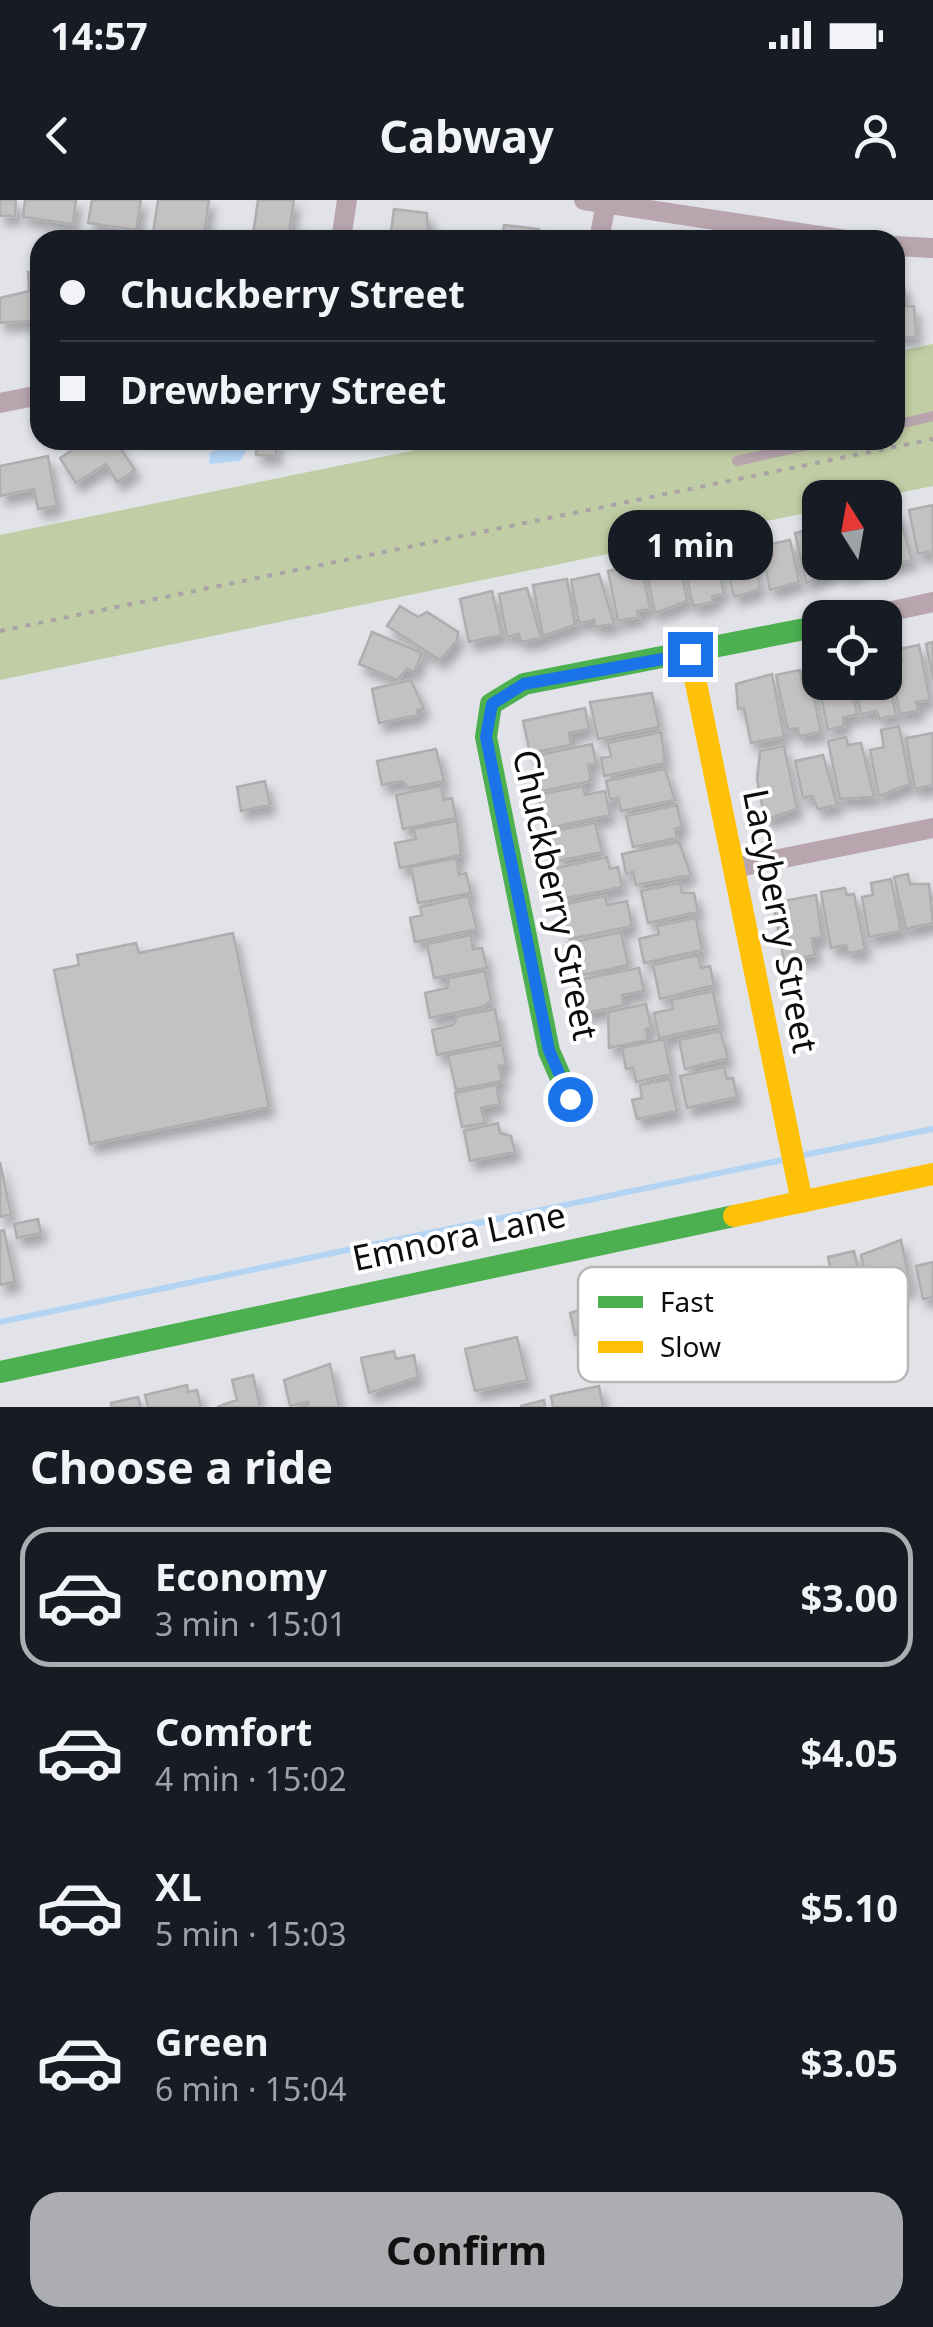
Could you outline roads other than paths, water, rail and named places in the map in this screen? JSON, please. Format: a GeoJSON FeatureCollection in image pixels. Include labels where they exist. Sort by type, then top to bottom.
{"type":"FeatureCollection","features":[{"type":"Feature","properties":{"kind":"street"},"geometry":{"type":"LineString","coordinates":[[342,230],[347,200]]}},
{"type":"Feature","properties":{"kind":"street"},"geometry":{"type":"LineString","coordinates":[[584,200],[781,230]]}},
{"type":"Feature","properties":{"kind":"street"},"geometry":{"type":"LineString","coordinates":[[601,230],[606,203]]}},
{"type":"Feature","properties":{"kind":"street"},"geometry":{"type":"LineString","coordinates":[[905,247],[933,248]]}},
{"type":"Feature","properties":{"kind":"street"},"geometry":{"type":"LineString","coordinates":[[0,404],[30,397]]}},
{"type":"Feature","properties":{"kind":"street"},"geometry":{"type":"LineString","coordinates":[[902,609],[933,602]]}},
{"type":"Feature","properties":{"kind":"street"},"geometry":{"type":"LineString","coordinates":[[690,654],[802,630]]}},
{"type":"Feature","properties":{"kind":"street","name":"Chuckberry Street"},"geometry":{"type":"LineString","coordinates":[[570,1099],[549,1050],[486,737],[492,704],[524,684],[690,654]]}},
{"type":"Feature","properties":{"kind":"street","name":"Lacyberry Street"},"geometry":{"type":"LineString","coordinates":[[690,654],[801,1197]]}},
{"type":"Feature","properties":{"kind":"street"},"geometry":{"type":"LineString","coordinates":[[734,868],[933,828]]}},
{"type":"Feature","properties":{"kind":"street","name":"Emnora Lane"},"geometry":{"type":"LineString","coordinates":[[0,1372],[801,1197],[933,1174]]}},
{"type":"Feature","properties":{"kind":"lane"},"geometry":{"type":"LineString","coordinates":[[905,423],[933,416]]}},
{"type":"Feature","properties":{"kind":"lane"},"geometry":{"type":"LineString","coordinates":[[738,462],[788,450]]}},
{"type":"Feature","properties":{"kind":"water"},"geometry":{"type":"Polygon","coordinates":[[[246,450],[240,461],[209,464],[210,452],[246,450]]]}},
{"type":"Feature","properties":{"kind":"waterway"},"geometry":{"type":"LineString","coordinates":[[799,1156],[933,1129]]}},
{"type":"Feature","properties":{"kind":"waterway"},"geometry":{"type":"LineString","coordinates":[[0,1322],[787,1159]]}}]}
